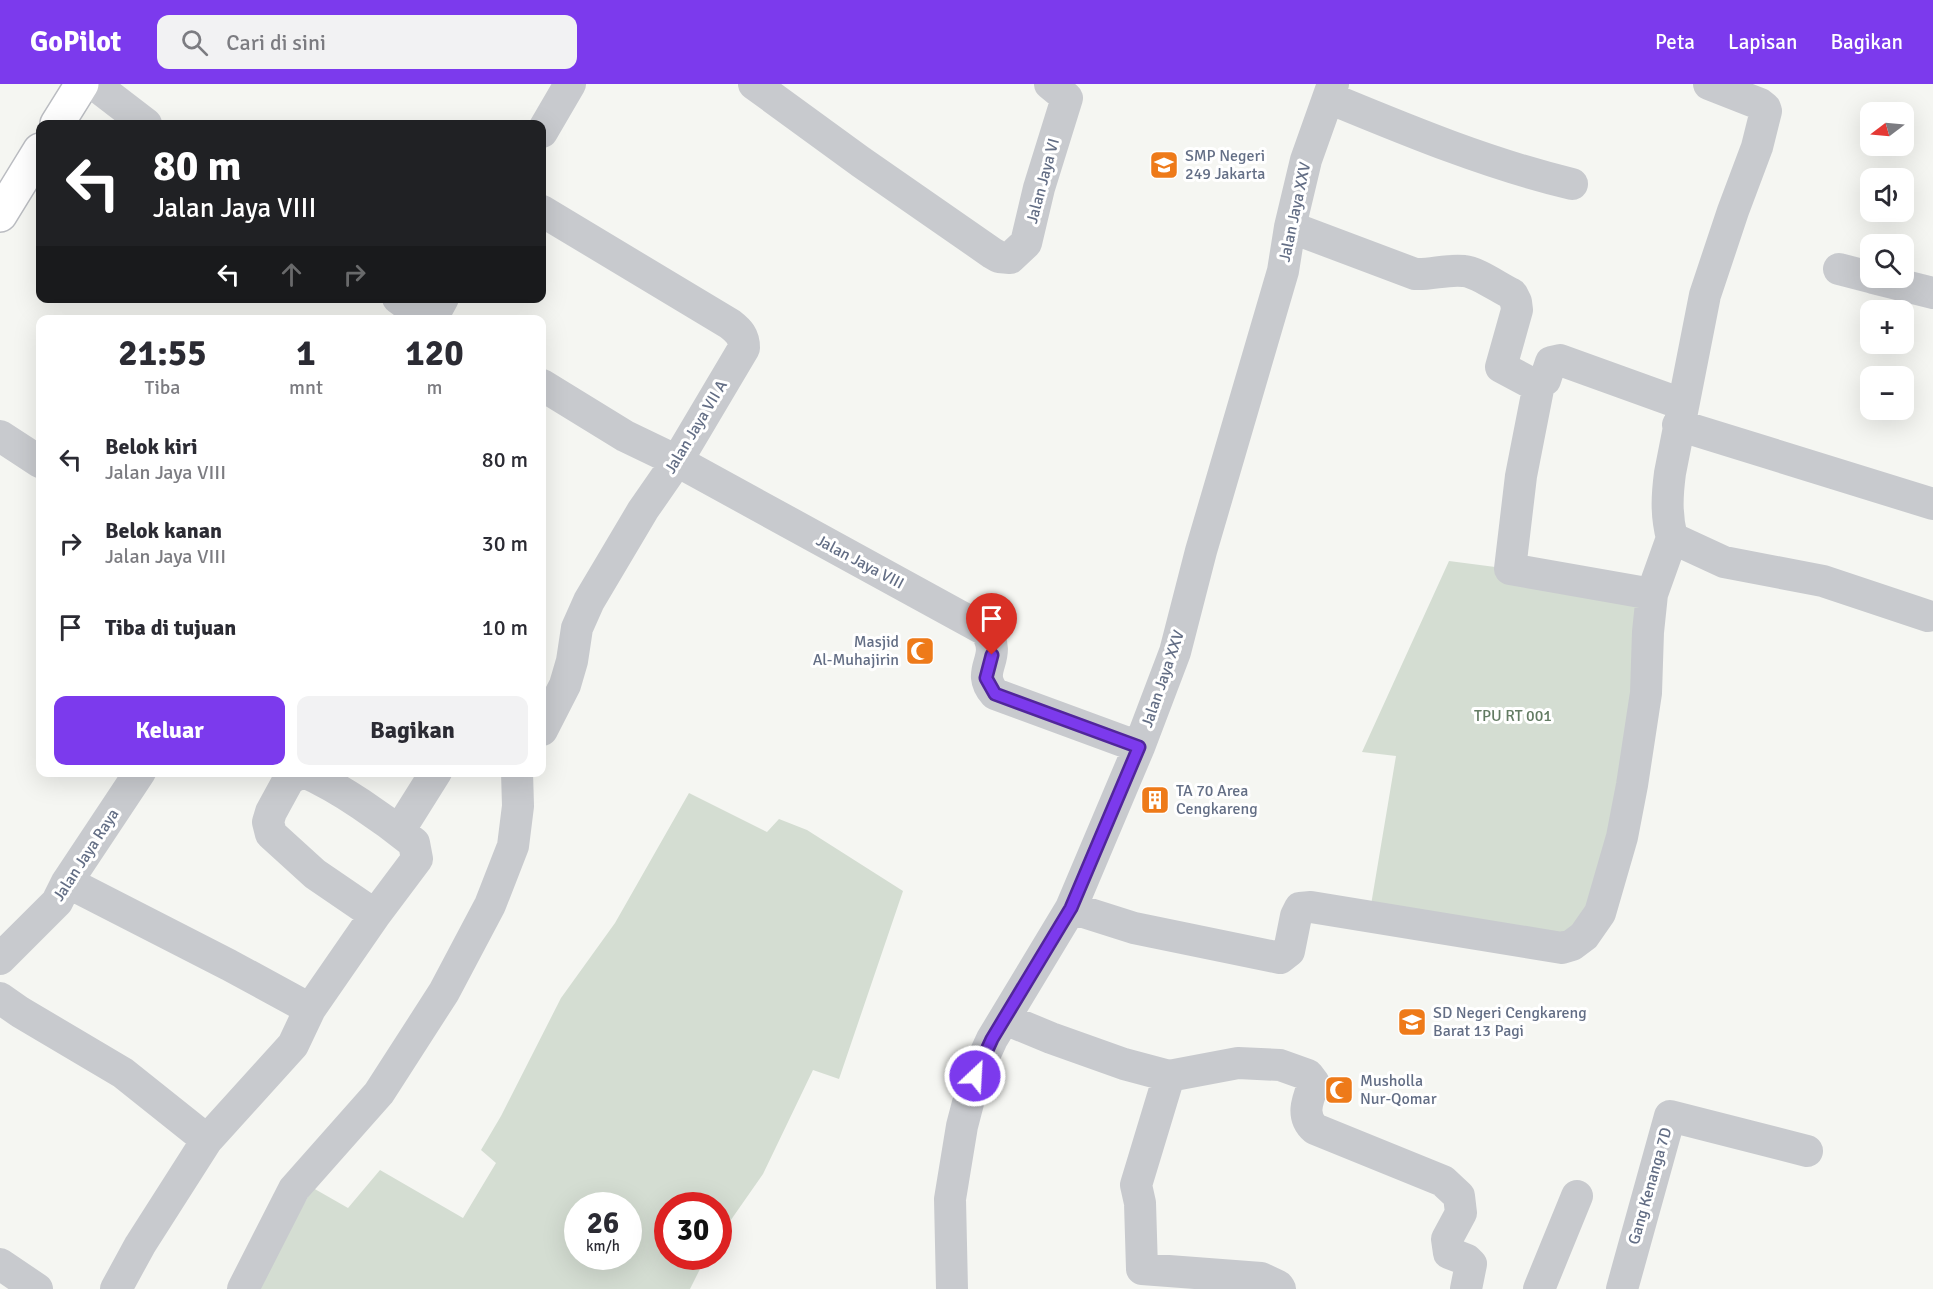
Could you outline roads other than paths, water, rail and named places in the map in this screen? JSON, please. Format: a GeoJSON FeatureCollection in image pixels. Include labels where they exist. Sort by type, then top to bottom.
{"type":"FeatureCollection","features":[{"type":"Feature","properties":{"kind":"main road"},"geometry":{"type":"LineString","coordinates":[[60,120],[82,84]]}},
{"type":"Feature","properties":{"kind":"main road"},"geometry":{"type":"LineString","coordinates":[[0,215],[36,156]]}},
{"type":"Feature","properties":{"kind":"street"},"geometry":{"type":"LineString","coordinates":[[94,84],[141,120]]}},
{"type":"Feature","properties":{"kind":"street"},"geometry":{"type":"LineString","coordinates":[[546,125],[570,84]]}},
{"type":"Feature","properties":{"kind":"street","name":"Jalan Jaya VI"},"geometry":{"type":"LineString","coordinates":[[754,84],[992,253],[999,257],[1010,258],[1026,243],[1064,89]]}},
{"type":"Feature","properties":{"kind":"street"},"geometry":{"type":"LineString","coordinates":[[1071,908],[1134,928],[1280,958],[1289,951],[1296,916],[1300,908],[1311,907],[1562,948],[1572,945],[1584,936],[1600,913],[1622,837],[1632,785],[1646,693],[1652,594],[1672,538],[1667,521],[1666,499],[1680,415],[1705,295],[1757,147],[1766,111],[1760,104],[1709,84]]}},
{"type":"Feature","properties":{"kind":"street"},"geometry":{"type":"LineString","coordinates":[[1331,91],[1439,143],[1523,172],[1572,184]]}},
{"type":"Feature","properties":{"kind":"street","name":"Jalan Jaya XXV"},"geometry":{"type":"LineString","coordinates":[[952,1289],[950,1199],[962,1126],[975,1076],[992,1039],[1071,908],[1139,747],[1175,652],[1201,551],[1283,271],[1290,227],[1306,160],[1331,91]]}},
{"type":"Feature","properties":{"kind":"street","name":"Jalan Jaya VII A"},"geometry":{"type":"LineString","coordinates":[[546,213],[739,330],[744,348],[677,461],[643,510],[589,601],[577,628],[572,661],[565,685],[546,722]]}},
{"type":"Feature","properties":{"kind":"street"},"geometry":{"type":"LineString","coordinates":[[1290,227],[1415,274],[1466,271],[1512,294],[1517,310],[1501,367],[1531,383],[1539,384],[1545,380],[1551,362],[1560,360],[1680,415],[1933,504]]}},
{"type":"Feature","properties":{"kind":"street"},"geometry":{"type":"LineString","coordinates":[[1839,269],[1860,274]]}},
{"type":"Feature","properties":{"kind":"street"},"geometry":{"type":"LineString","coordinates":[[1914,287],[1933,292]]}},
{"type":"Feature","properties":{"kind":"street"},"geometry":{"type":"LineString","coordinates":[[405,303],[422,315]]}},
{"type":"Feature","properties":{"kind":"street"},"geometry":{"type":"LineString","coordinates":[[1539,384],[1521,476],[1510,569],[1652,594]]}},
{"type":"Feature","properties":{"kind":"street","name":"Jalan Jaya VIII"},"geometry":{"type":"LineString","coordinates":[[546,387],[625,436],[677,461],[984,630],[992,646],[986,678],[995,694],[1139,747]]}},
{"type":"Feature","properties":{"kind":"street"},"geometry":{"type":"LineString","coordinates":[[0,436],[36,459]]}},
{"type":"Feature","properties":{"kind":"street"},"geometry":{"type":"LineString","coordinates":[[1672,538],[1724,562],[1823,581],[1929,616]]}},
{"type":"Feature","properties":{"kind":"street","name":"Jalan Jaya Raya"},"geometry":{"type":"LineString","coordinates":[[0,959],[57,902],[67,882],[137,777]]}},
{"type":"Feature","properties":{"kind":"street"},"geometry":{"type":"LineString","coordinates":[[293,777],[289,779],[271,812],[268,822],[271,834],[315,874],[375,915]]}},
{"type":"Feature","properties":{"kind":"street"},"geometry":{"type":"LineString","coordinates":[[116,1289],[207,1140],[293,1045],[310,1010],[375,915],[417,859],[414,843],[399,831],[360,804],[312,777]]}},
{"type":"Feature","properties":{"kind":"street"},"geometry":{"type":"LineString","coordinates":[[399,831],[433,777]]}},
{"type":"Feature","properties":{"kind":"street"},"geometry":{"type":"LineString","coordinates":[[243,1289],[294,1189],[379,1093],[454,973],[490,905],[513,846],[518,806],[518,777]]}},
{"type":"Feature","properties":{"kind":"street"},"geometry":{"type":"LineString","coordinates":[[67,882],[229,965],[310,1010]]}},
{"type":"Feature","properties":{"kind":"street"},"geometry":{"type":"LineString","coordinates":[[0,998],[123,1073],[207,1140]]}},
{"type":"Feature","properties":{"kind":"street"},"geometry":{"type":"LineString","coordinates":[[1005,1019],[1124,1064],[1169,1076],[1238,1063],[1280,1065],[1308,1075],[1314,1083],[1305,1113],[1315,1129],[1443,1181],[1459,1196],[1461,1213],[1447,1239],[1447,1246],[1449,1253],[1471,1264],[1466,1289]]}},
{"type":"Feature","properties":{"kind":"street"},"geometry":{"type":"LineString","coordinates":[[1169,1076],[1136,1185],[1140,1203],[1142,1270],[1209,1282],[1261,1278],[1281,1289]]}},
{"type":"Feature","properties":{"kind":"street","name":"Gang Kenanga 7D"},"geometry":{"type":"LineString","coordinates":[[1622,1289],[1670,1116],[1808,1151]]}},
{"type":"Feature","properties":{"kind":"street"},"geometry":{"type":"LineString","coordinates":[[1539,1289],[1577,1196]]}},
{"type":"Feature","properties":{"kind":"street"},"geometry":{"type":"LineString","coordinates":[[3,1273],[37,1289]]}},
{"type":"Feature","properties":{"kind":"place","name":"SMP Negeri 249 Jakarta"},"geometry":{"type":"Point","coordinates":[1164,165]}},
{"type":"Feature","properties":{"kind":"place","name":"Masjid Al-Muhajirin"},"geometry":{"type":"Point","coordinates":[920,651]}},
{"type":"Feature","properties":{"kind":"place","name":"TA 70 Area Cengkareng"},"geometry":{"type":"Point","coordinates":[1155,800]}},
{"type":"Feature","properties":{"kind":"place","name":"SD Negeri Cengkareng Barat 13 Pagi"},"geometry":{"type":"Point","coordinates":[1412,1022]}},
{"type":"Feature","properties":{"kind":"place","name":"Musholla Nur-Qomar"},"geometry":{"type":"Point","coordinates":[1339,1090]}},
{"type":"Feature","properties":{"kind":"park label","name":"TPU RT 001"},"geometry":{"type":"Point","coordinates":[1513,716]}}]}
